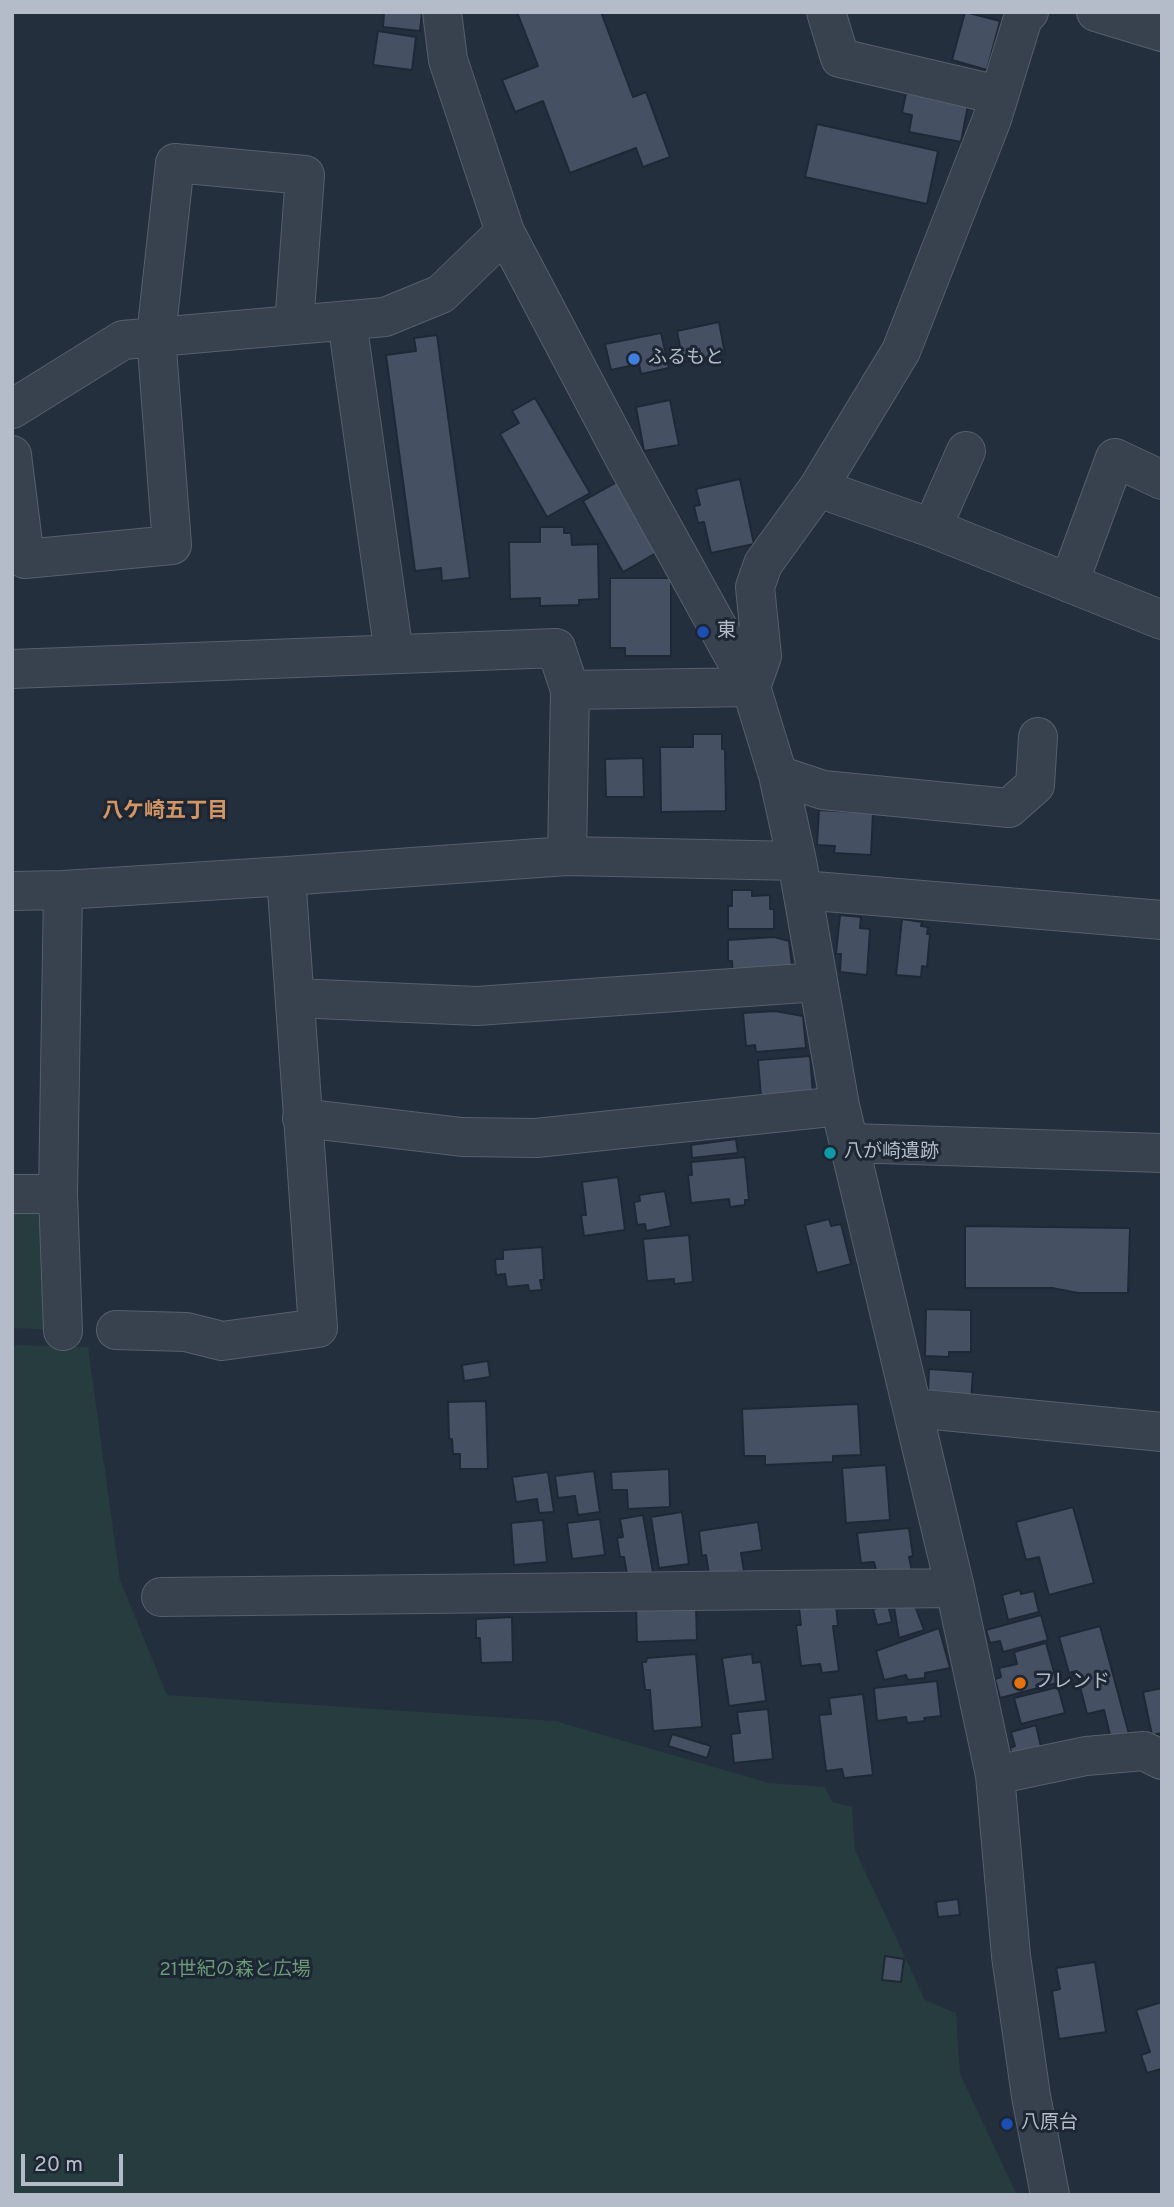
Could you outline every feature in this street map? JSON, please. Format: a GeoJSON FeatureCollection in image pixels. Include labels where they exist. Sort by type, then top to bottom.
{"type":"FeatureCollection","features":[{"type":"Feature","properties":{"kind":"street"},"geometry":{"type":"LineString","coordinates":[[442,12],[448,60],[505,232],[628,465],[751,687],[778,775],[840,1106],[955,1588],[995,1775],[1011,1956],[1031,2096],[1050,2195]]}},
{"type":"Feature","properties":{"kind":"street"},"geometry":{"type":"LineString","coordinates":[[826,12],[840,58],[998,95]]}},
{"type":"Feature","properties":{"kind":"street"},"geometry":{"type":"LineString","coordinates":[[751,687],[762,656],[755,587],[763,564],[818,488],[901,351],[992,119],[1023,18],[1029,12]]}},
{"type":"Feature","properties":{"kind":"street"},"geometry":{"type":"LineString","coordinates":[[1096,12],[1162,32]]}},
{"type":"Feature","properties":{"kind":"street"},"geometry":{"type":"LineString","coordinates":[[12,455],[25,559],[172,545],[156,337],[175,163],[305,175],[295,325]]}},
{"type":"Feature","properties":{"kind":"street"},"geometry":{"type":"LineString","coordinates":[[12,409],[123,340],[385,317],[441,294],[505,232]]}},
{"type":"Feature","properties":{"kind":"street"},"geometry":{"type":"LineString","coordinates":[[347,321],[394,654]]}},
{"type":"Feature","properties":{"kind":"street"},"geometry":{"type":"LineString","coordinates":[[932,527],[966,451]]}},
{"type":"Feature","properties":{"kind":"street"},"geometry":{"type":"LineString","coordinates":[[1069,583],[1115,458],[1162,480]]}},
{"type":"Feature","properties":{"kind":"street"},"geometry":{"type":"LineString","coordinates":[[818,488],[932,527],[1162,620]]}},
{"type":"Feature","properties":{"kind":"street"},"geometry":{"type":"LineString","coordinates":[[12,669],[556,648],[570,690],[567,856]]}},
{"type":"Feature","properties":{"kind":"street"},"geometry":{"type":"LineString","coordinates":[[570,690],[751,687]]}},
{"type":"Feature","properties":{"kind":"street"},"geometry":{"type":"LineString","coordinates":[[778,775],[823,790],[1009,808],[1035,785],[1038,737]]}},
{"type":"Feature","properties":{"kind":"street"},"geometry":{"type":"LineString","coordinates":[[12,891],[286,876],[567,856],[799,876],[1162,920]]}},
{"type":"Feature","properties":{"kind":"street"},"geometry":{"type":"LineString","coordinates":[[116,1330],[186,1332],[222,1340],[318,1328],[286,876]]}},
{"type":"Feature","properties":{"kind":"street"},"geometry":{"type":"LineString","coordinates":[[63,890],[58,1194],[63,1331]]}},
{"type":"Feature","properties":{"kind":"street"},"geometry":{"type":"LineString","coordinates":[[295,998],[477,1006],[818,982]]}},
{"type":"Feature","properties":{"kind":"street"},"geometry":{"type":"LineString","coordinates":[[302,1118],[462,1137],[536,1138],[840,1106]]}},
{"type":"Feature","properties":{"kind":"street"},"geometry":{"type":"LineString","coordinates":[[850,1143],[1162,1153]]}},
{"type":"Feature","properties":{"kind":"street"},"geometry":{"type":"LineString","coordinates":[[12,1194],[58,1194]]}},
{"type":"Feature","properties":{"kind":"street"},"geometry":{"type":"LineString","coordinates":[[912,1408],[1162,1432]]}},
{"type":"Feature","properties":{"kind":"street"},"geometry":{"type":"LineString","coordinates":[[162,1597],[955,1588]]}},
{"type":"Feature","properties":{"kind":"street"},"geometry":{"type":"LineString","coordinates":[[995,1775],[1086,1756],[1144,1751],[1162,1760]]}},
{"type":"Feature","properties":{"kind":"green space"},"geometry":{"type":"Polygon","coordinates":[[[12,1196],[55,1196],[60,1330],[12,1328],[12,1196]]]}},
{"type":"Feature","properties":{"kind":"green space","name":"21世紀の森と広場"},"geometry":{"type":"Polygon","coordinates":[[[12,1345],[88,1347],[120,1580],[167,1695],[555,1721],[769,1783],[825,1787],[832,1802],[852,1807],[855,1850],[925,2000],[956,2013],[960,2074],[1017,2195],[12,2195],[12,1345]]]}},
{"type":"Feature","properties":{"kind":"building"},"geometry":{"type":"Polygon","coordinates":[[[384,12],[422,12],[420,31],[383,27],[384,12]]]}},
{"type":"Feature","properties":{"kind":"building"},"geometry":{"type":"Polygon","coordinates":[[[517,12],[601,12],[633,97],[646,92],[670,157],[643,167],[636,148],[570,173],[543,101],[515,112],[502,80],[538,66],[517,12]]]}},
{"type":"Feature","properties":{"kind":"building"},"geometry":{"type":"Polygon","coordinates":[[[965,12],[1000,21],[987,70],[952,60],[965,12]]]}},
{"type":"Feature","properties":{"kind":"building"},"geometry":{"type":"Polygon","coordinates":[[[378,31],[416,37],[412,70],[373,65],[378,31]]]}},
{"type":"Feature","properties":{"kind":"building"},"geometry":{"type":"Polygon","coordinates":[[[906,93],[968,105],[961,142],[909,132],[912,115],[902,113],[906,93]]]}},
{"type":"Feature","properties":{"kind":"building"},"geometry":{"type":"Polygon","coordinates":[[[817,124],[938,151],[927,204],[805,177],[817,124]]]}},
{"type":"Feature","properties":{"kind":"building"},"geometry":{"type":"Polygon","coordinates":[[[719,322],[725,354],[683,362],[677,331],[719,322]]]}},
{"type":"Feature","properties":{"kind":"building"},"geometry":{"type":"Polygon","coordinates":[[[661,333],[669,368],[641,374],[639,364],[611,370],[605,344],[661,333]]]}},
{"type":"Feature","properties":{"kind":"building"},"geometry":{"type":"Polygon","coordinates":[[[437,335],[470,578],[442,581],[441,568],[415,571],[386,355],[416,351],[414,338],[437,335]]]}},
{"type":"Feature","properties":{"kind":"building"},"geometry":{"type":"Polygon","coordinates":[[[535,398],[590,493],[547,517],[500,434],[519,423],[512,411],[535,398]]]}},
{"type":"Feature","properties":{"kind":"building"},"geometry":{"type":"Polygon","coordinates":[[[670,400],[679,445],[644,451],[636,407],[670,400]]]}},
{"type":"Feature","properties":{"kind":"building"},"geometry":{"type":"Polygon","coordinates":[[[740,479],[754,544],[711,553],[704,522],[698,523],[694,506],[700,505],[696,489],[740,479]]]}},
{"type":"Feature","properties":{"kind":"building"},"geometry":{"type":"Polygon","coordinates":[[[617,482],[656,553],[623,572],[583,501],[617,482]]]}},
{"type":"Feature","properties":{"kind":"building"},"geometry":{"type":"Polygon","coordinates":[[[540,527],[564,527],[564,533],[571,533],[572,545],[598,544],[599,599],[579,600],[579,605],[540,606],[540,598],[510,599],[509,542],[540,542],[540,527]]]}},
{"type":"Feature","properties":{"kind":"building"},"geometry":{"type":"Polygon","coordinates":[[[610,578],[671,578],[671,656],[625,656],[625,648],[610,648],[610,578]]]}},
{"type":"Feature","properties":{"kind":"building"},"geometry":{"type":"Polygon","coordinates":[[[693,734],[722,734],[722,749],[725,749],[726,811],[661,812],[660,747],[693,747],[693,734]]]}},
{"type":"Feature","properties":{"kind":"building"},"geometry":{"type":"Polygon","coordinates":[[[643,758],[644,797],[606,797],[605,759],[643,758]]]}},
{"type":"Feature","properties":{"kind":"building"},"geometry":{"type":"Polygon","coordinates":[[[819,810],[873,813],[871,855],[834,853],[835,846],[817,845],[819,810]]]}},
{"type":"Feature","properties":{"kind":"building"},"geometry":{"type":"Polygon","coordinates":[[[732,890],[752,890],[752,896],[770,895],[770,909],[774,909],[774,929],[728,929],[728,906],[732,906],[732,890]]]}},
{"type":"Feature","properties":{"kind":"building"},"geometry":{"type":"Polygon","coordinates":[[[840,915],[861,917],[860,928],[870,929],[867,975],[840,972],[841,954],[836,954],[840,915]]]}},
{"type":"Feature","properties":{"kind":"building"},"geometry":{"type":"Polygon","coordinates":[[[902,919],[922,922],[921,926],[928,927],[927,934],[930,934],[927,967],[922,966],[921,977],[896,975],[902,919]]]}},
{"type":"Feature","properties":{"kind":"building"},"geometry":{"type":"Polygon","coordinates":[[[774,937],[789,941],[792,966],[733,975],[732,961],[728,961],[728,940],[774,937]]]}},
{"type":"Feature","properties":{"kind":"building"},"geometry":{"type":"Polygon","coordinates":[[[775,1011],[803,1016],[806,1048],[756,1052],[755,1045],[746,1046],[743,1013],[775,1011]]]}},
{"type":"Feature","properties":{"kind":"building"},"geometry":{"type":"Polygon","coordinates":[[[810,1056],[813,1094],[761,1097],[758,1060],[810,1056]]]}},
{"type":"Feature","properties":{"kind":"building"},"geometry":{"type":"Polygon","coordinates":[[[736,1139],[738,1153],[692,1158],[691,1145],[736,1139]]]}},
{"type":"Feature","properties":{"kind":"building"},"geometry":{"type":"Polygon","coordinates":[[[745,1157],[749,1200],[745,1200],[745,1205],[730,1207],[729,1199],[691,1203],[688,1175],[692,1175],[691,1162],[745,1157]]]}},
{"type":"Feature","properties":{"kind":"building"},"geometry":{"type":"Polygon","coordinates":[[[618,1177],[625,1230],[584,1236],[581,1215],[586,1215],[582,1182],[618,1177]]]}},
{"type":"Feature","properties":{"kind":"building"},"geometry":{"type":"Polygon","coordinates":[[[665,1191],[671,1226],[646,1231],[645,1224],[637,1225],[634,1202],[640,1201],[639,1195],[665,1191]]]}},
{"type":"Feature","properties":{"kind":"building"},"geometry":{"type":"Polygon","coordinates":[[[829,1219],[831,1226],[841,1224],[851,1264],[817,1273],[805,1225],[829,1219]]]}},
{"type":"Feature","properties":{"kind":"building"},"geometry":{"type":"Polygon","coordinates":[[[965,1226],[1130,1228],[1128,1293],[1078,1293],[1052,1288],[965,1288],[965,1226]]]}},
{"type":"Feature","properties":{"kind":"building"},"geometry":{"type":"Polygon","coordinates":[[[689,1235],[693,1282],[674,1284],[674,1279],[647,1281],[643,1239],[689,1235]]]}},
{"type":"Feature","properties":{"kind":"building"},"geometry":{"type":"Polygon","coordinates":[[[542,1247],[542,1290],[529,1291],[528,1285],[507,1287],[505,1274],[496,1275],[495,1259],[503,1259],[503,1250],[542,1247]]]}},
{"type":"Feature","properties":{"kind":"building"},"geometry":{"type":"Polygon","coordinates":[[[926,1309],[971,1310],[971,1352],[949,1352],[949,1357],[925,1356],[926,1309]]]}},
{"type":"Feature","properties":{"kind":"building"},"geometry":{"type":"Polygon","coordinates":[[[488,1361],[490,1377],[464,1381],[462,1365],[488,1361]]]}},
{"type":"Feature","properties":{"kind":"building"},"geometry":{"type":"Polygon","coordinates":[[[929,1369],[973,1372],[971,1401],[946,1399],[946,1392],[928,1391],[929,1369]]]}},
{"type":"Feature","properties":{"kind":"building"},"geometry":{"type":"Polygon","coordinates":[[[486,1401],[488,1469],[460,1469],[460,1454],[453,1454],[452,1439],[449,1439],[448,1402],[486,1401]]]}},
{"type":"Feature","properties":{"kind":"building"},"geometry":{"type":"Polygon","coordinates":[[[858,1404],[861,1455],[833,1456],[833,1462],[765,1465],[765,1456],[744,1456],[742,1409],[858,1404]]]}},
{"type":"Feature","properties":{"kind":"building"},"geometry":{"type":"Polygon","coordinates":[[[886,1465],[890,1520],[846,1523],[842,1468],[886,1465]]]}},
{"type":"Feature","properties":{"kind":"building"},"geometry":{"type":"Polygon","coordinates":[[[669,1469],[670,1507],[628,1509],[627,1490],[612,1490],[611,1472],[669,1469]]]}},
{"type":"Feature","properties":{"kind":"building"},"geometry":{"type":"Polygon","coordinates":[[[594,1471],[600,1512],[578,1515],[575,1496],[558,1498],[555,1476],[594,1471]]]}},
{"type":"Feature","properties":{"kind":"building"},"geometry":{"type":"Polygon","coordinates":[[[548,1472],[554,1512],[539,1513],[537,1499],[516,1502],[512,1477],[548,1472]]]}},
{"type":"Feature","properties":{"kind":"building"},"geometry":{"type":"Polygon","coordinates":[[[1073,1507],[1094,1583],[1049,1595],[1039,1557],[1026,1560],[1016,1522],[1073,1507]]]}},
{"type":"Feature","properties":{"kind":"building"},"geometry":{"type":"Polygon","coordinates":[[[682,1512],[689,1564],[659,1568],[651,1517],[682,1512]]]}},
{"type":"Feature","properties":{"kind":"building"},"geometry":{"type":"Polygon","coordinates":[[[643,1515],[653,1572],[628,1580],[617,1538],[623,1537],[620,1519],[643,1515]]]}},
{"type":"Feature","properties":{"kind":"building"},"geometry":{"type":"Polygon","coordinates":[[[600,1519],[605,1555],[572,1559],[567,1523],[600,1519]]]}},
{"type":"Feature","properties":{"kind":"building"},"geometry":{"type":"Polygon","coordinates":[[[543,1520],[547,1562],[514,1565],[511,1523],[543,1520]]]}},
{"type":"Feature","properties":{"kind":"building"},"geometry":{"type":"Polygon","coordinates":[[[758,1522],[762,1550],[741,1553],[744,1571],[709,1575],[706,1555],[702,1556],[699,1531],[758,1522]]]}},
{"type":"Feature","properties":{"kind":"building"},"geometry":{"type":"Polygon","coordinates":[[[909,1528],[913,1556],[909,1557],[913,1576],[878,1578],[874,1562],[861,1563],[857,1533],[909,1528]]]}},
{"type":"Feature","properties":{"kind":"building"},"geometry":{"type":"Polygon","coordinates":[[[1020,1590],[1021,1594],[1034,1591],[1039,1612],[1008,1620],[1002,1595],[1020,1590]]]}},
{"type":"Feature","properties":{"kind":"building"},"geometry":{"type":"Polygon","coordinates":[[[914,1603],[924,1630],[899,1638],[894,1607],[914,1603]]]}},
{"type":"Feature","properties":{"kind":"building"},"geometry":{"type":"Polygon","coordinates":[[[836,1604],[838,1626],[833,1626],[839,1671],[822,1673],[820,1664],[801,1666],[796,1625],[801,1625],[799,1608],[836,1604]]]}},
{"type":"Feature","properties":{"kind":"building"},"geometry":{"type":"Polygon","coordinates":[[[696,1605],[697,1640],[637,1642],[636,1606],[696,1605]]]}},
{"type":"Feature","properties":{"kind":"building"},"geometry":{"type":"Polygon","coordinates":[[[888,1605],[892,1622],[877,1625],[873,1609],[888,1605]]]}},
{"type":"Feature","properties":{"kind":"building"},"geometry":{"type":"Polygon","coordinates":[[[1041,1615],[1048,1640],[1003,1652],[1000,1641],[990,1643],[986,1630],[1041,1615]]]}},
{"type":"Feature","properties":{"kind":"building"},"geometry":{"type":"Polygon","coordinates":[[[512,1617],[513,1662],[481,1663],[480,1638],[476,1638],[476,1619],[512,1617]]]}},
{"type":"Feature","properties":{"kind":"building"},"geometry":{"type":"Polygon","coordinates":[[[1100,1626],[1129,1734],[1111,1739],[1104,1710],[1087,1714],[1076,1671],[1069,1673],[1059,1637],[1100,1626]]]}},
{"type":"Feature","properties":{"kind":"building"},"geometry":{"type":"Polygon","coordinates":[[[939,1628],[950,1668],[925,1673],[925,1678],[908,1680],[906,1675],[884,1680],[876,1651],[939,1628]]]}},
{"type":"Feature","properties":{"kind":"building"},"geometry":{"type":"Polygon","coordinates":[[[1046,1643],[1057,1683],[1000,1698],[995,1679],[1001,1677],[999,1668],[1017,1664],[1014,1652],[1046,1643]]]}},
{"type":"Feature","properties":{"kind":"building"},"geometry":{"type":"Polygon","coordinates":[[[696,1654],[702,1727],[653,1731],[650,1690],[645,1690],[642,1662],[646,1662],[647,1658],[696,1654]]]}},
{"type":"Feature","properties":{"kind":"building"},"geometry":{"type":"Polygon","coordinates":[[[752,1654],[753,1663],[761,1662],[766,1701],[729,1706],[722,1658],[752,1654]]]}},
{"type":"Feature","properties":{"kind":"building"},"geometry":{"type":"Polygon","coordinates":[[[937,1681],[941,1716],[907,1723],[906,1717],[877,1721],[874,1688],[937,1681]]]}},
{"type":"Feature","properties":{"kind":"building"},"geometry":{"type":"Polygon","coordinates":[[[1058,1687],[1065,1713],[1021,1724],[1014,1698],[1058,1687]]]}},
{"type":"Feature","properties":{"kind":"building"},"geometry":{"type":"Polygon","coordinates":[[[1162,1688],[1162,1733],[1152,1735],[1143,1692],[1162,1688]]]}},
{"type":"Feature","properties":{"kind":"building"},"geometry":{"type":"Polygon","coordinates":[[[863,1694],[873,1775],[844,1778],[842,1769],[826,1771],[819,1715],[831,1714],[829,1698],[863,1694]]]}},
{"type":"Feature","properties":{"kind":"building"},"geometry":{"type":"Polygon","coordinates":[[[768,1709],[773,1759],[734,1763],[731,1734],[740,1733],[737,1712],[768,1709]]]}},
{"type":"Feature","properties":{"kind":"building"},"geometry":{"type":"Polygon","coordinates":[[[1036,1725],[1041,1747],[1012,1754],[1010,1748],[1015,1746],[1011,1732],[1036,1725]]]}},
{"type":"Feature","properties":{"kind":"building"},"geometry":{"type":"Polygon","coordinates":[[[672,1734],[711,1746],[707,1758],[668,1746],[672,1734]]]}},
{"type":"Feature","properties":{"kind":"building"},"geometry":{"type":"Polygon","coordinates":[[[958,1899],[960,1915],[938,1917],[936,1902],[958,1899]]]}},
{"type":"Feature","properties":{"kind":"building"},"geometry":{"type":"Polygon","coordinates":[[[885,1956],[904,1959],[901,1982],[882,1980],[885,1956]]]}},
{"type":"Feature","properties":{"kind":"building"},"geometry":{"type":"Polygon","coordinates":[[[1095,1962],[1106,2032],[1059,2039],[1052,1991],[1060,1989],[1056,1968],[1095,1962]]]}},
{"type":"Feature","properties":{"kind":"building"},"geometry":{"type":"Polygon","coordinates":[[[1162,2002],[1162,2072],[1161,2069],[1147,2073],[1141,2055],[1150,2052],[1136,2010],[1162,2002]]]}},
{"type":"Feature","properties":{"kind":"place","name":"ふるもと"},"geometry":{"type":"Point","coordinates":[634,359]}},
{"type":"Feature","properties":{"kind":"place","name":"東"},"geometry":{"type":"Point","coordinates":[703,632]}},
{"type":"Feature","properties":{"kind":"place","name":"八が崎遺跡"},"geometry":{"type":"Point","coordinates":[830,1153]}},
{"type":"Feature","properties":{"kind":"place","name":"フレンド"},"geometry":{"type":"Point","coordinates":[1020,1683]}},
{"type":"Feature","properties":{"kind":"place","name":"八原台"},"geometry":{"type":"Point","coordinates":[1007,2124]}},
{"type":"Feature","properties":{"kind":"district","name":"八ケ崎五丁目"},"geometry":{"type":"Point","coordinates":[165,813]}}]}
